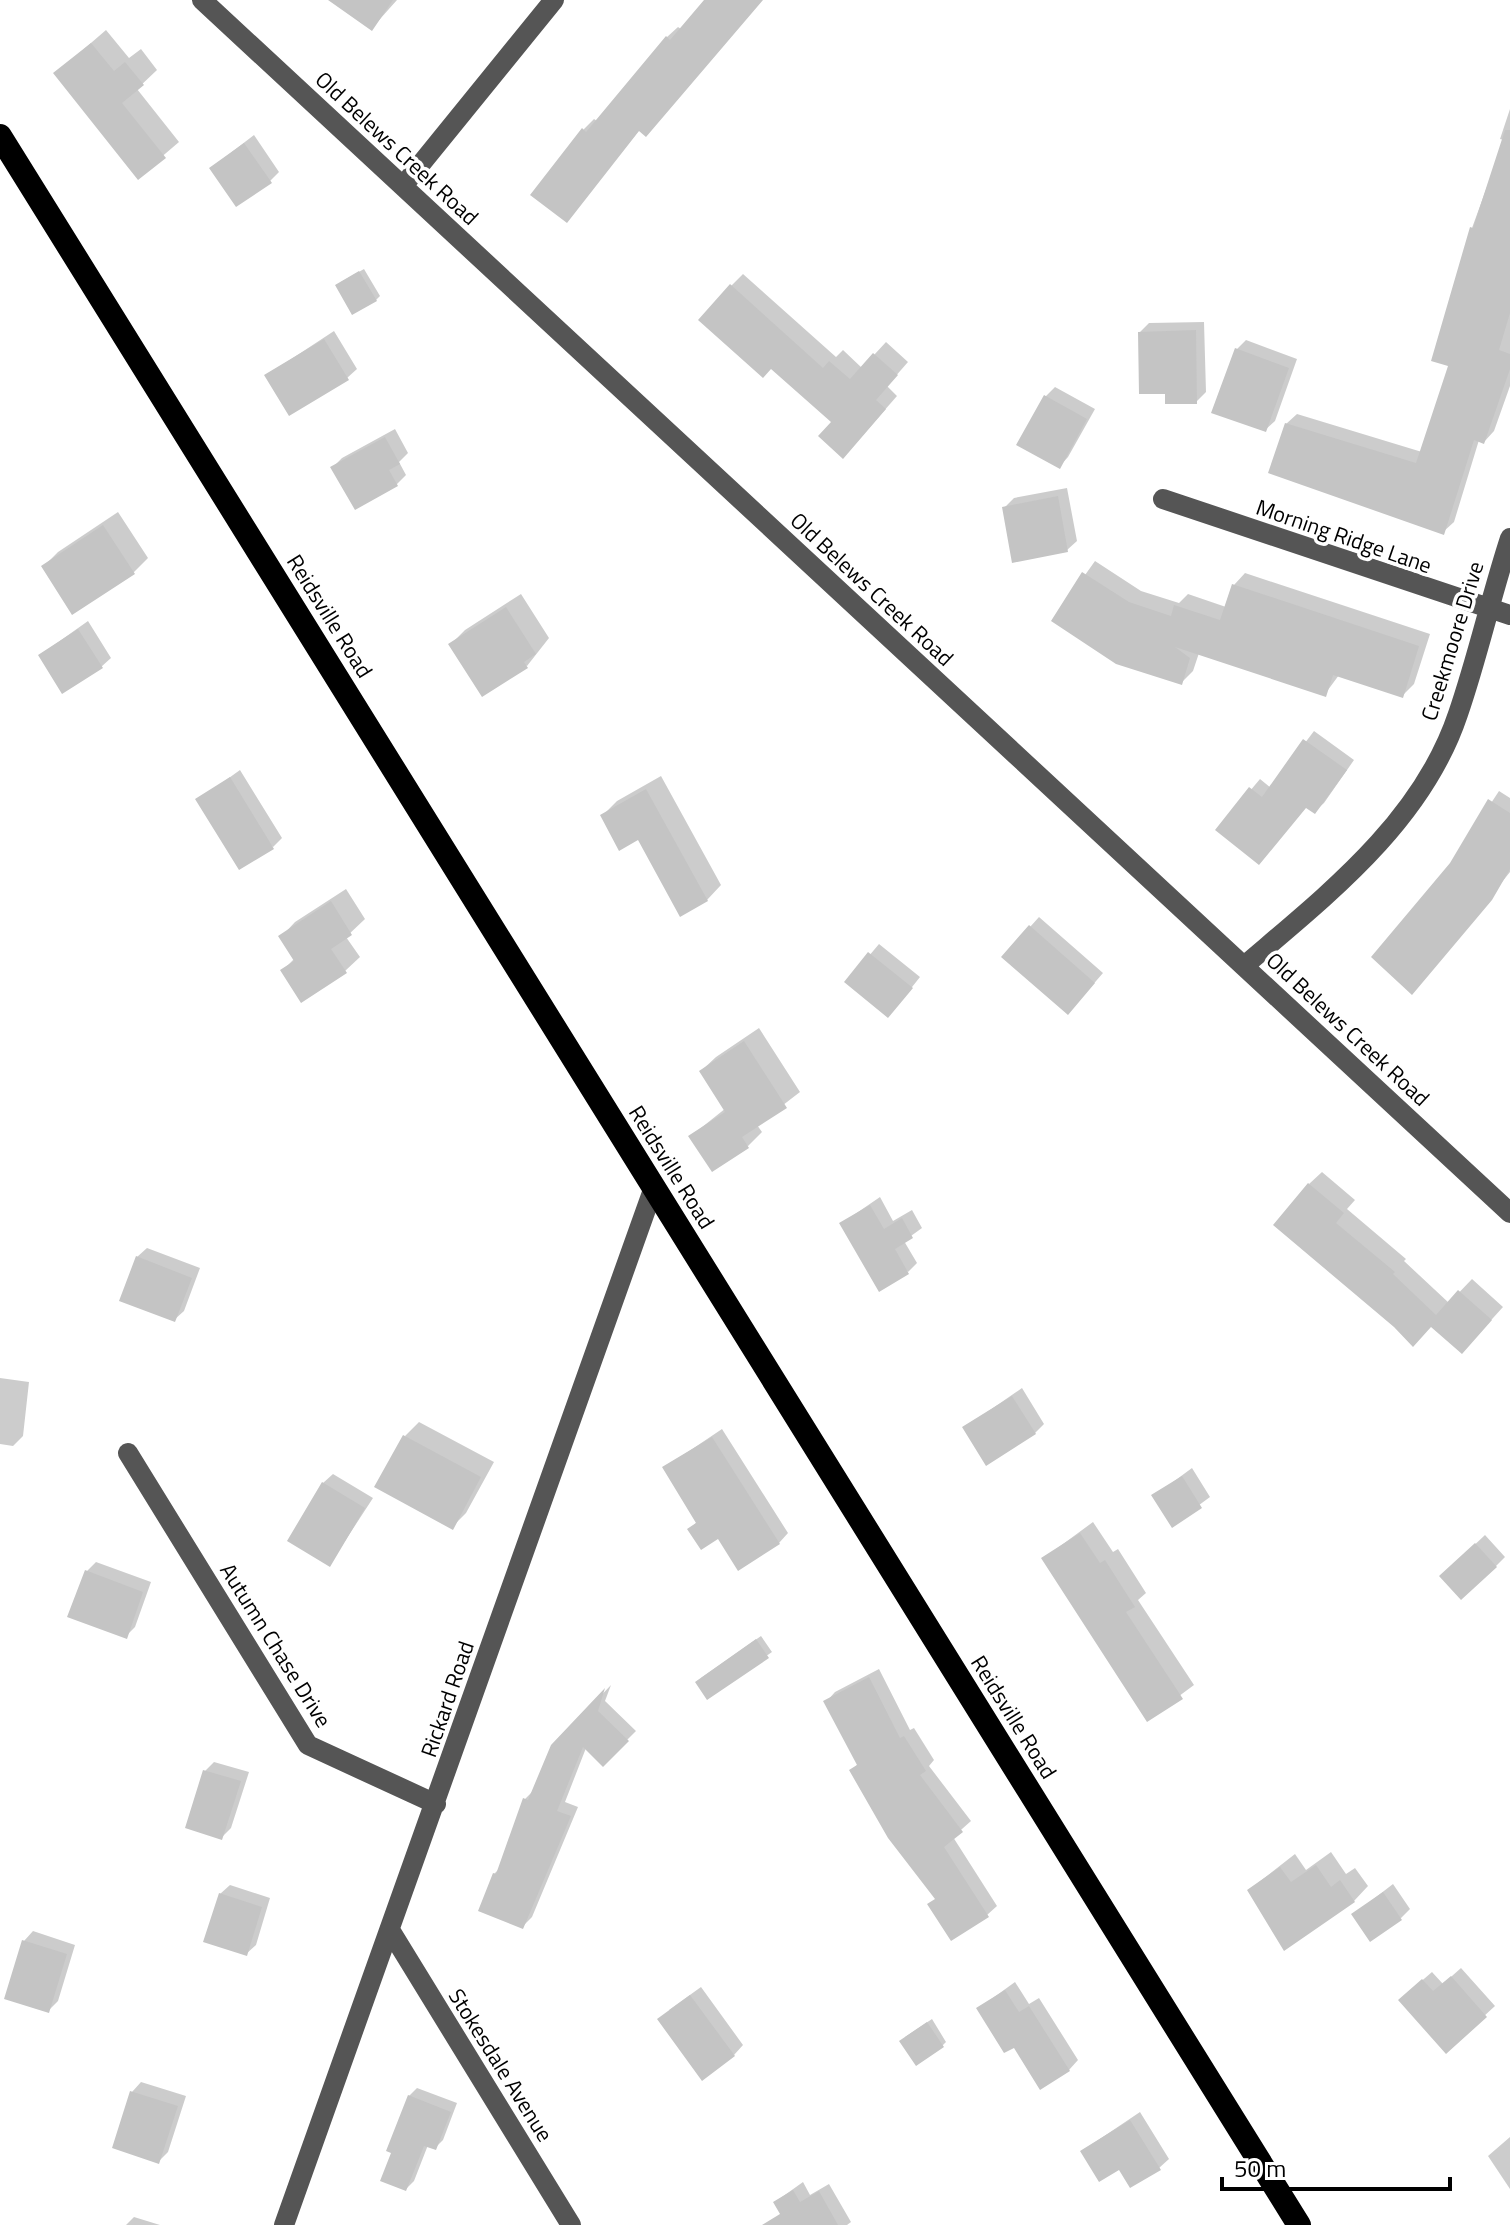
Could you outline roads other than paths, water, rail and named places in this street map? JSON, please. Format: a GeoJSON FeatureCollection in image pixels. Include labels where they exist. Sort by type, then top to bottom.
{"type":"FeatureCollection","features":[{"type":"Feature","properties":{"kind":"highway","name":"Reidsville Road"},"geometry":{"type":"LineString","coordinates":[[0,136],[1299,2225]]}},
{"type":"Feature","properties":{"kind":"street","name":"Old Belews Creek Road"},"geometry":{"type":"LineString","coordinates":[[202,0],[1510,1213]]}},
{"type":"Feature","properties":{"kind":"street"},"geometry":{"type":"LineString","coordinates":[[403,186],[554,0]]}},
{"type":"Feature","properties":{"kind":"street","name":"Morning Ridge Lane"},"geometry":{"type":"LineString","coordinates":[[1163,499],[1486,610],[1510,615]]}},
{"type":"Feature","properties":{"kind":"street","name":"Creekmoore Drive"},"geometry":{"type":"LineString","coordinates":[[1244,966],[1337,887],[1390,831],[1435,763],[1458,715],[1486,610],[1510,538]]}},
{"type":"Feature","properties":{"kind":"street","name":"Rickard Road"},"geometry":{"type":"LineString","coordinates":[[284,2225],[654,1187]]}},
{"type":"Feature","properties":{"kind":"street","name":"Autumn Chase Drive"},"geometry":{"type":"LineString","coordinates":[[128,1453],[308,1745],[436,1804]]}},
{"type":"Feature","properties":{"kind":"street","name":"Stokesdale Avenue"},"geometry":{"type":"LineString","coordinates":[[390,1930],[571,2225]]}}]}
